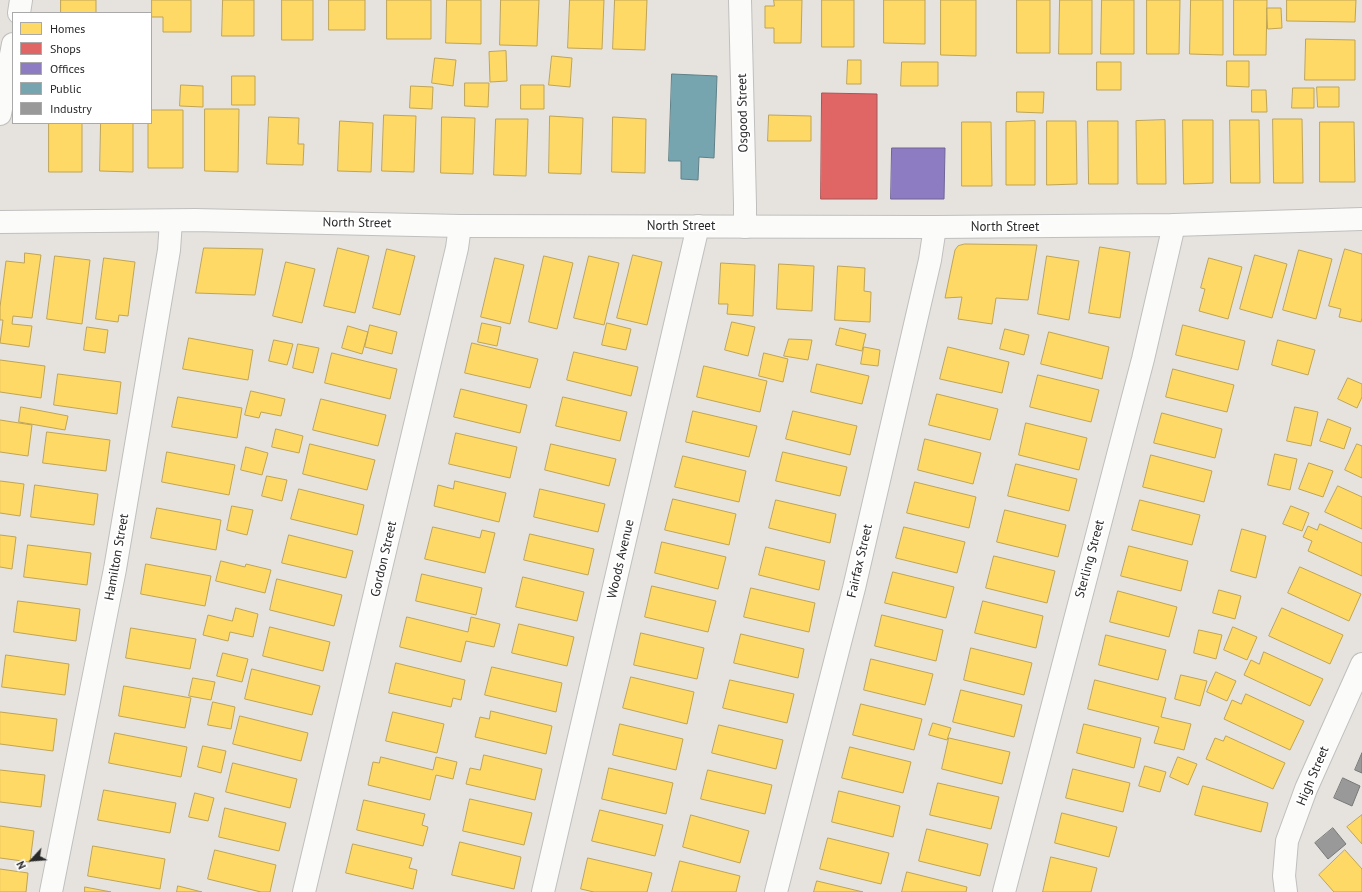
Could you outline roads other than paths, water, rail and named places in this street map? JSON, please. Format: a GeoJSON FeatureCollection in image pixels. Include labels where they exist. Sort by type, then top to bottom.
{"type":"FeatureCollection","features":[{"type":"Feature","properties":{"kind":"street"},"geometry":{"type":"LineString","coordinates":[[19,12],[21,0]]}},
{"type":"Feature","properties":{"kind":"street","name":"Osgood Street"},"geometry":{"type":"LineString","coordinates":[[740,0],[746,204],[745,227]]}},
{"type":"Feature","properties":{"kind":"street"},"geometry":{"type":"LineString","coordinates":[[0,114],[12,49]]}},
{"type":"Feature","properties":{"kind":"street","name":"North Street"},"geometry":{"type":"LineString","coordinates":[[0,222],[195,220],[460,226],[936,227],[1174,225],[1362,219]]}},
{"type":"Feature","properties":{"kind":"street","name":"Hamilton Street"},"geometry":{"type":"LineString","coordinates":[[51,892],[116,568],[169,250],[171,221]]}},
{"type":"Feature","properties":{"kind":"street","name":"Sterling Street"},"geometry":{"type":"LineString","coordinates":[[1004,892],[1142,359],[1174,225]]}},
{"type":"Feature","properties":{"kind":"street","name":"Gordon Street"},"geometry":{"type":"LineString","coordinates":[[304,892],[457,248],[460,226]]}},
{"type":"Feature","properties":{"kind":"street","name":"Woods Avenue"},"geometry":{"type":"LineString","coordinates":[[543,892],[698,226]]}},
{"type":"Feature","properties":{"kind":"street","name":"Fairfax Street"},"geometry":{"type":"LineString","coordinates":[[776,892],[854,588],[930,260],[936,227]]}},
{"type":"Feature","properties":{"kind":"street","name":"High Street"},"geometry":{"type":"LineString","coordinates":[[1286,892],[1284,876],[1287,841],[1306,788],[1362,664]]}}]}
